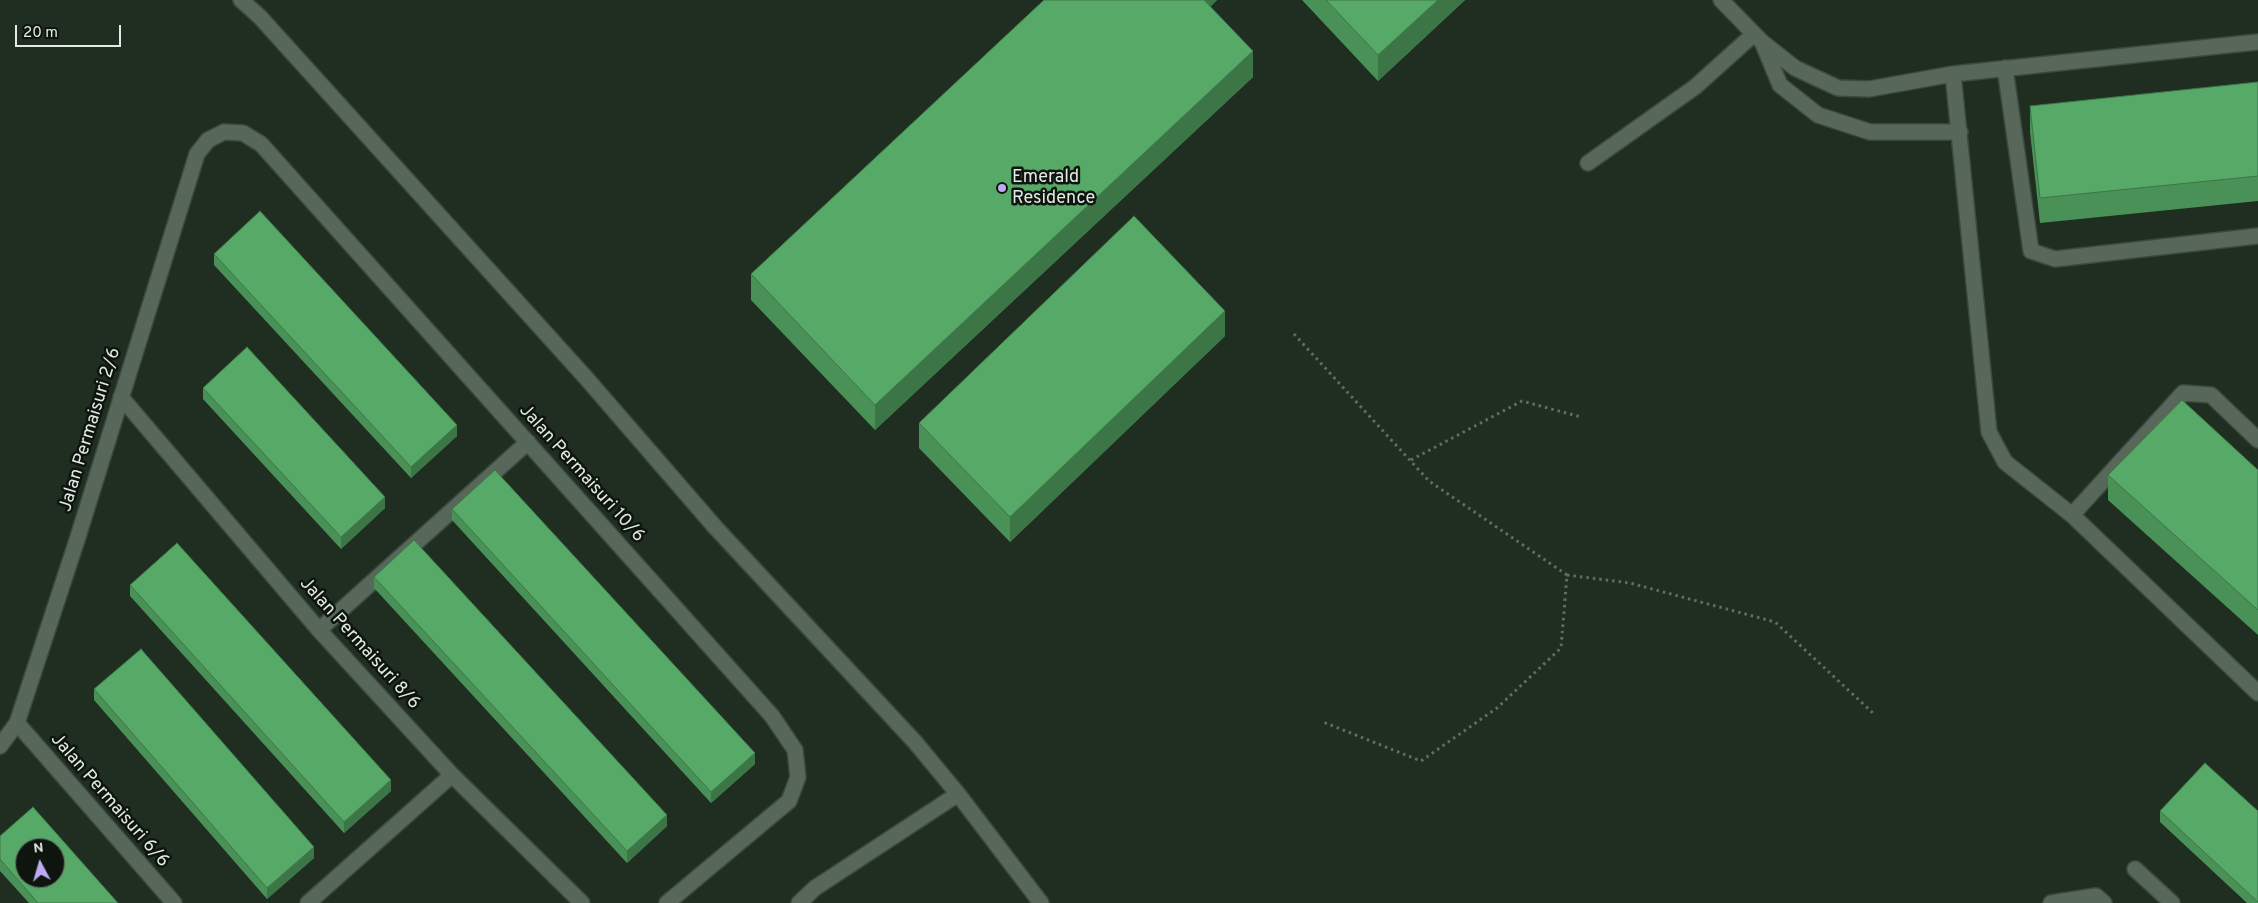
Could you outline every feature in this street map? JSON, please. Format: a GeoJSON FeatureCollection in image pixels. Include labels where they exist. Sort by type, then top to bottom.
{"type":"FeatureCollection","features":[{"type":"Feature","properties":{"kind":"street"},"geometry":{"type":"LineString","coordinates":[[240,0],[266,25],[574,364],[715,527],[915,742],[958,794],[1040,903]]}},
{"type":"Feature","properties":{"kind":"street"},"geometry":{"type":"LineString","coordinates":[[1721,0],[1758,38],[1795,68],[1838,88],[1869,89],[1953,74],[2258,42]]}},
{"type":"Feature","properties":{"kind":"street"},"geometry":{"type":"LineString","coordinates":[[1758,38],[1780,85],[1818,115],[1870,132],[1960,132]]}},
{"type":"Feature","properties":{"kind":"street"},"geometry":{"type":"LineString","coordinates":[[1588,163],[1696,87],[1758,38]]}},
{"type":"Feature","properties":{"kind":"street"},"geometry":{"type":"LineString","coordinates":[[2005,68],[2031,251],[2055,260],[2258,236]]}},
{"type":"Feature","properties":{"kind":"street"},"geometry":{"type":"LineString","coordinates":[[1953,74],[1989,432],[2005,462],[2072,515],[2258,692]]}},
{"type":"Feature","properties":{"kind":"street","name":"Jalan Permaisuri 2/6"},"geometry":{"type":"LineString","coordinates":[[0,746],[17,723],[197,154],[208,140],[224,132]]}},
{"type":"Feature","properties":{"kind":"street","name":"Jalan Permaisuri 10/6"},"geometry":{"type":"LineString","coordinates":[[224,132],[243,132],[261,144],[772,716],[795,750],[798,777],[789,801],[668,903]]}},
{"type":"Feature","properties":{"kind":"street"},"geometry":{"type":"LineString","coordinates":[[2072,515],[2183,393],[2211,396],[2258,440]]}},
{"type":"Feature","properties":{"kind":"street","name":"Jalan Permaisuri 8/6"},"geometry":{"type":"LineString","coordinates":[[121,397],[319,630],[452,775],[582,903]]}},
{"type":"Feature","properties":{"kind":"street"},"geometry":{"type":"LineString","coordinates":[[319,630],[528,442]]}},
{"type":"Feature","properties":{"kind":"street","name":"Jalan Permaisuri 6/6"},"geometry":{"type":"LineString","coordinates":[[17,723],[174,903]]}},
{"type":"Feature","properties":{"kind":"street"},"geometry":{"type":"LineString","coordinates":[[308,903],[452,775]]}},
{"type":"Feature","properties":{"kind":"street"},"geometry":{"type":"LineString","coordinates":[[799,903],[815,888],[958,794]]}},
{"type":"Feature","properties":{"kind":"street"},"geometry":{"type":"LineString","coordinates":[[2136,869],[2172,903]]}},
{"type":"Feature","properties":{"kind":"street"},"geometry":{"type":"LineString","coordinates":[[2051,903],[2096,896],[2104,903]]}},
{"type":"Feature","properties":{"kind":"path"},"geometry":{"type":"LineString","coordinates":[[1294,334],[1429,481],[1567,575],[1630,583],[1775,622],[1873,713]]}},
{"type":"Feature","properties":{"kind":"path"},"geometry":{"type":"LineString","coordinates":[[1411,460],[1522,402],[1581,417]]}},
{"type":"Feature","properties":{"kind":"path"},"geometry":{"type":"LineString","coordinates":[[1323,722],[1421,762],[1497,708],[1561,648],[1567,575]]}},
{"type":"Feature","properties":{"kind":"building","name":"Emerald Residence"},"geometry":{"type":"Polygon","coordinates":[[[1044,0],[1204,0],[1253,51],[875,405],[751,274],[1044,0]]]}},
{"type":"Feature","properties":{"kind":"building"},"geometry":{"type":"Polygon","coordinates":[[[1326,0],[1438,0],[1378,55],[1326,0]]]}},
{"type":"Feature","properties":{"kind":"building"},"geometry":{"type":"Polygon","coordinates":[[[2258,82],[2258,176],[2040,198],[2030,106],[2258,82]]]}},
{"type":"Feature","properties":{"kind":"building"},"geometry":{"type":"Polygon","coordinates":[[[260,211],[457,425],[411,467],[214,254],[260,211]]]}},
{"type":"Feature","properties":{"kind":"building"},"geometry":{"type":"Polygon","coordinates":[[[1134,216],[1225,311],[1010,517],[919,423],[1134,216]]]}},
{"type":"Feature","properties":{"kind":"building"},"geometry":{"type":"Polygon","coordinates":[[[247,347],[385,497],[341,537],[203,388],[247,347]]]}},
{"type":"Feature","properties":{"kind":"building"},"geometry":{"type":"Polygon","coordinates":[[[2182,400],[2258,470],[2258,610],[2108,475],[2182,400]]]}},
{"type":"Feature","properties":{"kind":"building"},"geometry":{"type":"Polygon","coordinates":[[[495,470],[755,753],[711,792],[452,509],[495,470]]]}},
{"type":"Feature","properties":{"kind":"building"},"geometry":{"type":"Polygon","coordinates":[[[414,540],[667,815],[627,851],[374,577],[414,540]]]}},
{"type":"Feature","properties":{"kind":"building"},"geometry":{"type":"Polygon","coordinates":[[[177,543],[391,780],[344,822],[130,585],[177,543]]]}},
{"type":"Feature","properties":{"kind":"building"},"geometry":{"type":"Polygon","coordinates":[[[141,649],[314,847],[267,888],[94,689],[141,649]]]}},
{"type":"Feature","properties":{"kind":"building"},"geometry":{"type":"Polygon","coordinates":[[[2205,763],[2258,811],[2258,902],[2160,811],[2205,763]]]}},
{"type":"Feature","properties":{"kind":"building"},"geometry":{"type":"Polygon","coordinates":[[[33,807],[60,838],[15,838],[15,876],[0,859],[0,836],[33,807]]]}},
{"type":"Feature","properties":{"kind":"building"},"geometry":{"type":"Polygon","coordinates":[[[65,843],[118,903],[38,903],[25,888],[65,888],[65,843]]]}},
{"type":"Feature","properties":{"kind":"place","name":"Emerald Residence"},"geometry":{"type":"Point","coordinates":[1002,188]}}]}
